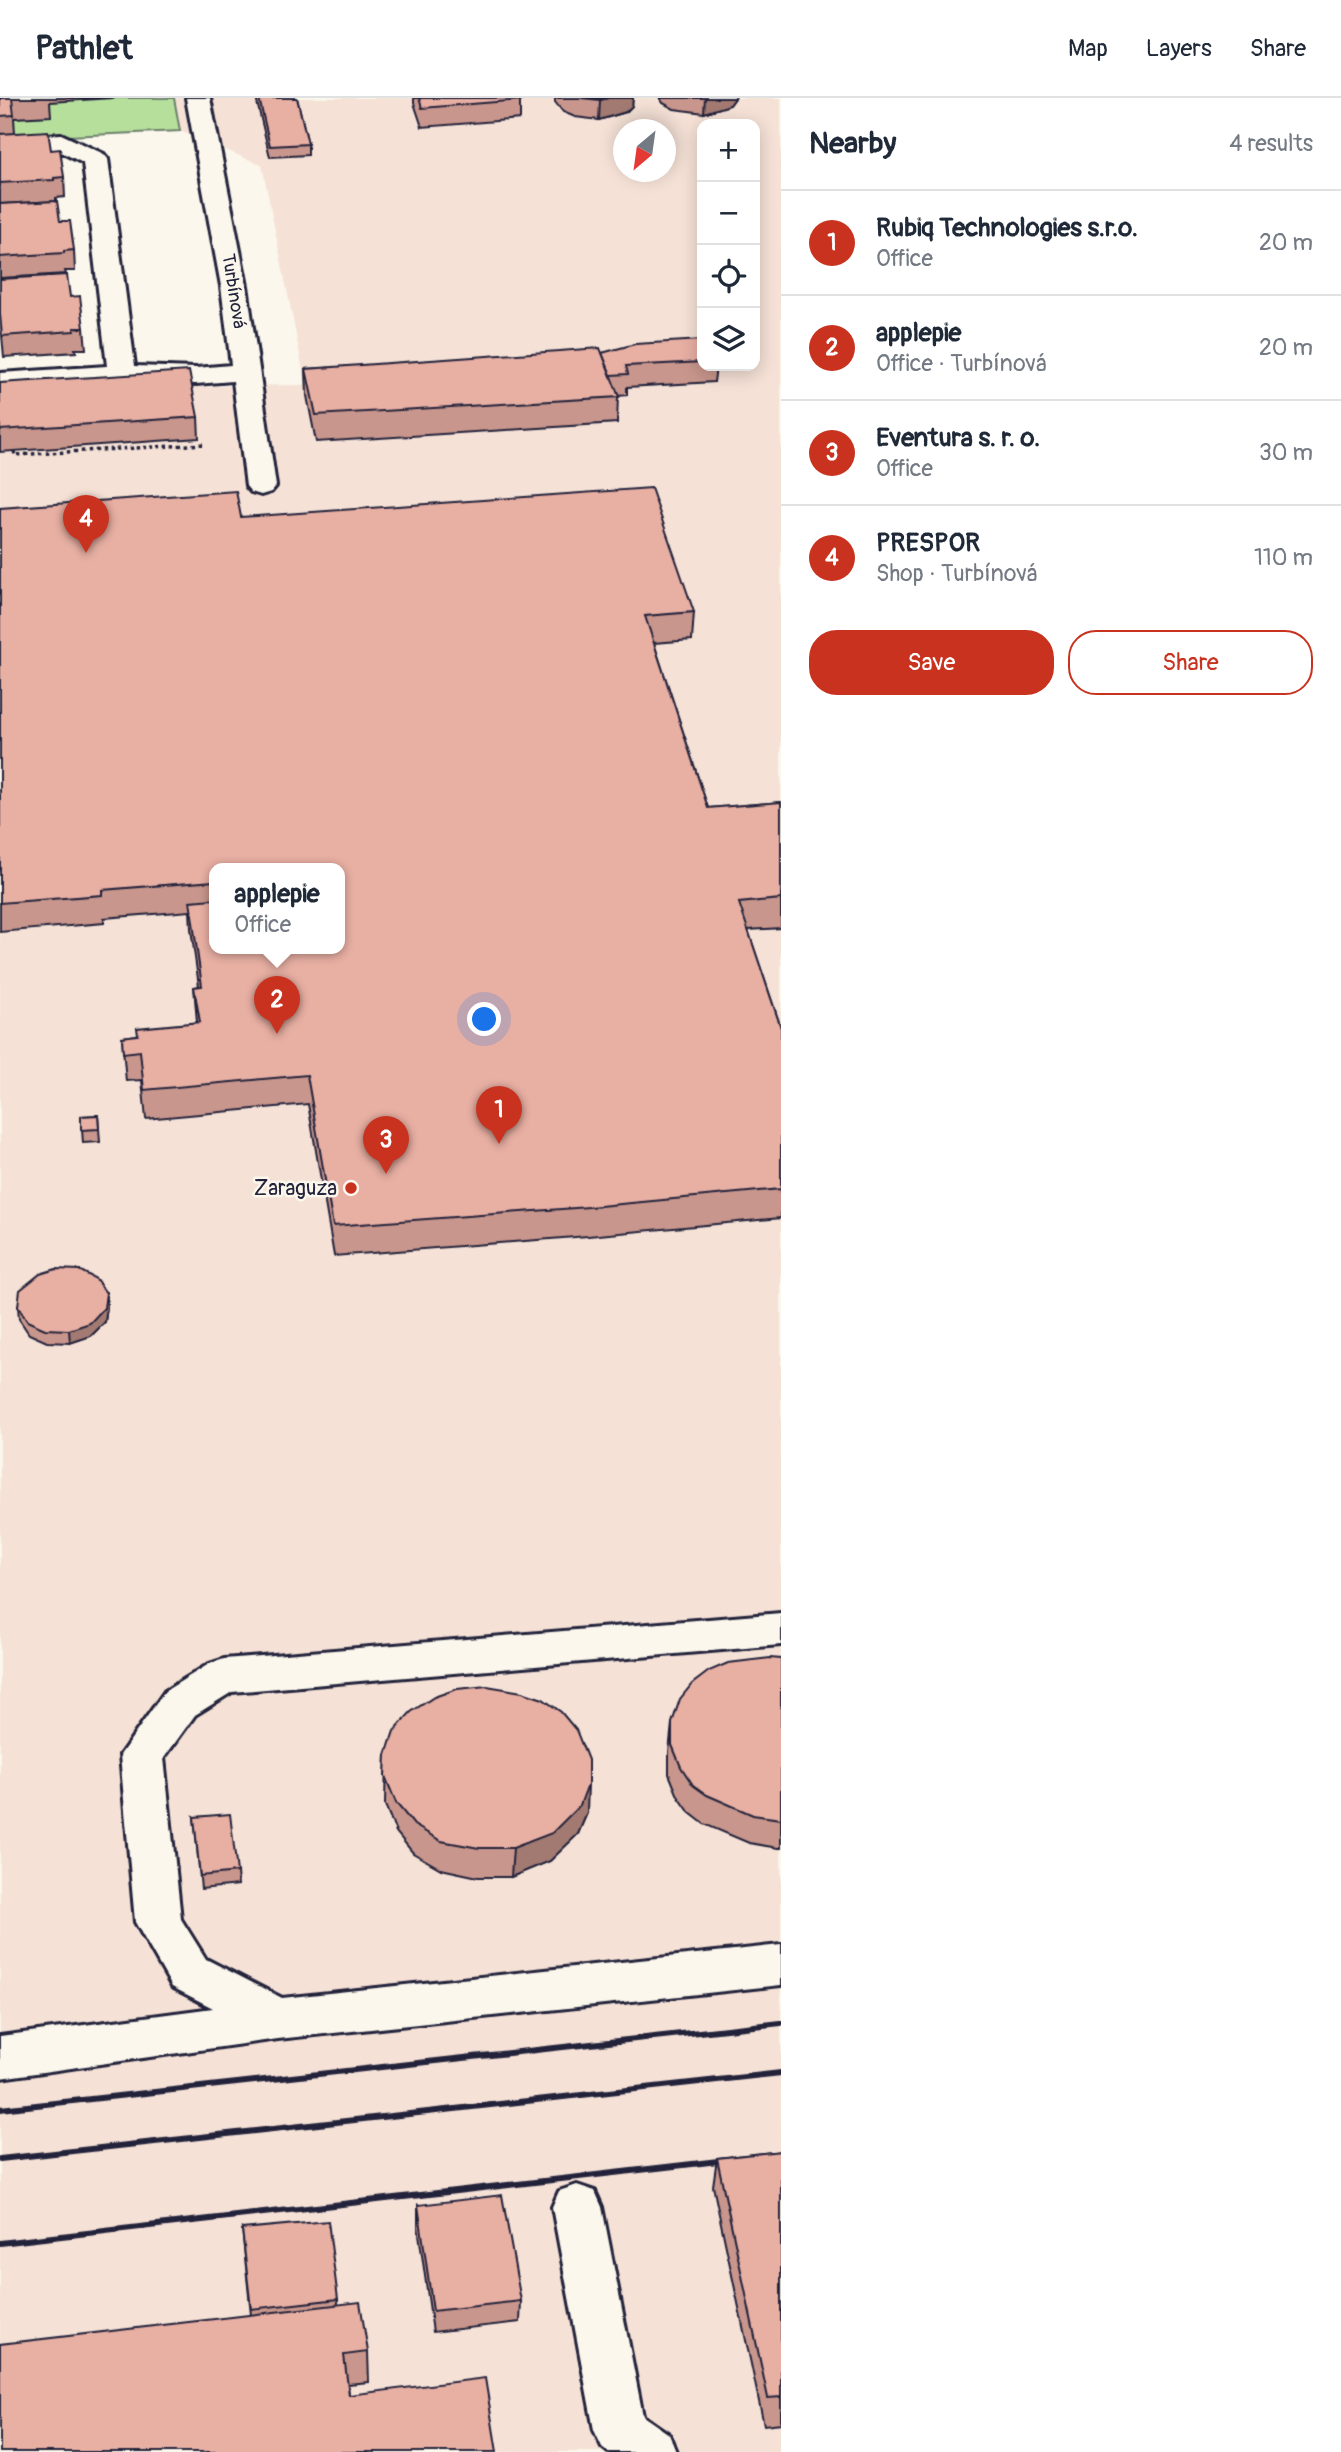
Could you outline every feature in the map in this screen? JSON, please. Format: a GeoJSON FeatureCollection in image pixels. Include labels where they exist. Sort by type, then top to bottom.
{"type":"FeatureCollection","features":[{"type":"Feature","properties":{"kind":"street","name":"Turbínová"},"geometry":{"type":"LineString","coordinates":[[198,98],[234,286],[261,486]]}},
{"type":"Feature","properties":{"kind":"street"},"geometry":{"type":"LineString","coordinates":[[0,146],[61,142],[95,159],[122,374]]}},
{"type":"Feature","properties":{"kind":"street"},"geometry":{"type":"LineString","coordinates":[[0,381],[122,374],[196,376],[245,372]]}},
{"type":"Feature","properties":{"kind":"street"},"geometry":{"type":"LineString","coordinates":[[278,2019],[189,1973],[158,1922],[142,1755],[180,1703],[224,1676],[781,1629]]}},
{"type":"Feature","properties":{"kind":"street"},"geometry":{"type":"LineString","coordinates":[[0,2057],[278,2019],[781,1965]]}},
{"type":"Feature","properties":{"kind":"street"},"geometry":{"type":"LineString","coordinates":[[577,2207],[620,2430],[650,2452]]}},
{"type":"Feature","properties":{"kind":"path"},"geometry":{"type":"LineString","coordinates":[[14,451],[15,455],[208,444],[196,376]]}},
{"type":"Feature","properties":{"kind":"shaded area"},"geometry":{"type":"Polygon","coordinates":[[[174,98],[781,98],[781,2452],[0,2452],[0,397],[219,386],[306,385],[262,165],[180,131],[174,98]]]}},
{"type":"Feature","properties":{"kind":"green space"},"geometry":{"type":"Polygon","coordinates":[[[0,98],[174,98],[180,131],[0,139],[0,98]]]}},
{"type":"Feature","properties":{"kind":"building"},"geometry":{"type":"Polygon","coordinates":[[[0,98],[12,98],[14,115],[0,116],[0,98]]]}},
{"type":"Feature","properties":{"kind":"building"},"geometry":{"type":"Polygon","coordinates":[[[259,98],[297,98],[308,144],[270,146],[259,98]]]}},
{"type":"Feature","properties":{"kind":"building"},"geometry":{"type":"Polygon","coordinates":[[[419,98],[520,98],[521,100],[422,108],[419,98]]]}},
{"type":"Feature","properties":{"kind":"building"},"geometry":{"type":"Polygon","coordinates":[[[48,131],[51,150],[60,149],[64,177],[0,183],[0,134],[48,131]]]}},
{"type":"Feature","properties":{"kind":"building"},"geometry":{"type":"Polygon","coordinates":[[[57,201],[60,221],[70,221],[74,250],[0,257],[0,204],[57,201]]]}},
{"type":"Feature","properties":{"kind":"building"},"geometry":{"type":"Polygon","coordinates":[[[67,275],[70,297],[80,296],[84,328],[2,336],[0,279],[67,275]]]}},
{"type":"Feature","properties":{"kind":"building"},"geometry":{"type":"Polygon","coordinates":[[[697,340],[697,362],[626,366],[628,374],[611,375],[602,353],[635,344],[697,340]]]}},
{"type":"Feature","properties":{"kind":"building"},"geometry":{"type":"Polygon","coordinates":[[[600,348],[619,397],[316,415],[306,369],[600,348]]]}},
{"type":"Feature","properties":{"kind":"building"},"geometry":{"type":"Polygon","coordinates":[[[189,371],[198,417],[0,430],[0,383],[189,371]]]}},
{"type":"Feature","properties":{"kind":"building"},"geometry":{"type":"Polygon","coordinates":[[[651,488],[694,612],[645,616],[708,808],[781,802],[781,899],[739,903],[781,1028],[781,1189],[589,1207],[333,1226],[307,1075],[144,1090],[140,1051],[123,1053],[122,1037],[138,1035],[137,1028],[200,1022],[194,987],[202,986],[190,901],[209,899],[209,954],[345,954],[345,863],[209,863],[209,881],[102,890],[102,895],[0,903],[0,508],[236,491],[241,517],[651,488]]]}},
{"type":"Feature","properties":{"kind":"building"},"geometry":{"type":"Polygon","coordinates":[[[98,1115],[99,1129],[81,1130],[81,1116],[98,1115]]]}},
{"type":"Feature","properties":{"kind":"building"},"geometry":{"type":"Polygon","coordinates":[[[56,1269],[79,1270],[96,1279],[106,1293],[104,1308],[90,1323],[69,1330],[45,1329],[27,1321],[18,1306],[20,1290],[40,1274],[56,1269]]]}},
{"type":"Feature","properties":{"kind":"building"},"geometry":{"type":"Polygon","coordinates":[[[781,1659],[781,1819],[753,1815],[707,1795],[693,1785],[681,1767],[672,1745],[672,1723],[680,1699],[692,1684],[709,1671],[728,1663],[781,1659]]]}},
{"type":"Feature","properties":{"kind":"building"},"geometry":{"type":"Polygon","coordinates":[[[487,1686],[543,1699],[561,1712],[576,1730],[588,1760],[588,1784],[580,1805],[552,1833],[513,1848],[479,1848],[441,1841],[414,1825],[396,1803],[385,1776],[386,1755],[394,1731],[411,1712],[434,1697],[457,1689],[487,1686]]]}},
{"type":"Feature","properties":{"kind":"building"},"geometry":{"type":"Polygon","coordinates":[[[230,1814],[237,1872],[200,1876],[194,1817],[230,1814]]]}},
{"type":"Feature","properties":{"kind":"building"},"geometry":{"type":"Polygon","coordinates":[[[781,2151],[781,2397],[768,2398],[717,2158],[781,2151]]]}},
{"type":"Feature","properties":{"kind":"building"},"geometry":{"type":"Polygon","coordinates":[[[502,2195],[521,2301],[433,2311],[418,2205],[502,2195]]]}},
{"type":"Feature","properties":{"kind":"building"},"geometry":{"type":"Polygon","coordinates":[[[328,2221],[338,2299],[251,2309],[242,2229],[328,2221]]]}},
{"type":"Feature","properties":{"kind":"building"},"geometry":{"type":"Polygon","coordinates":[[[360,2302],[368,2352],[344,2355],[349,2395],[485,2378],[497,2452],[0,2452],[0,2344],[360,2302]]]}},
{"type":"Feature","properties":{"kind":"railway"},"geometry":{"type":"LineString","coordinates":[[0,2109],[781,2023]]}},
{"type":"Feature","properties":{"kind":"railway"},"geometry":{"type":"LineString","coordinates":[[0,2159],[781,2073]]}},
{"type":"Feature","properties":{"kind":"railway"},"geometry":{"type":"LineString","coordinates":[[0,2243],[736,2159]]}},
{"type":"Feature","properties":{"kind":"place","name":"PRESPOR"},"geometry":{"type":"Point","coordinates":[86,553]}},
{"type":"Feature","properties":{"kind":"place","name":"applepie"},"geometry":{"type":"Point","coordinates":[277,1034]}},
{"type":"Feature","properties":{"kind":"place","name":"Rubiq Technologies s.r.o."},"geometry":{"type":"Point","coordinates":[499,1144]}},
{"type":"Feature","properties":{"kind":"place","name":"Eventura s. r. o."},"geometry":{"type":"Point","coordinates":[386,1174]}},
{"type":"Feature","properties":{"kind":"place","name":"Zaraguza"},"geometry":{"type":"Point","coordinates":[351,1188]}}]}
